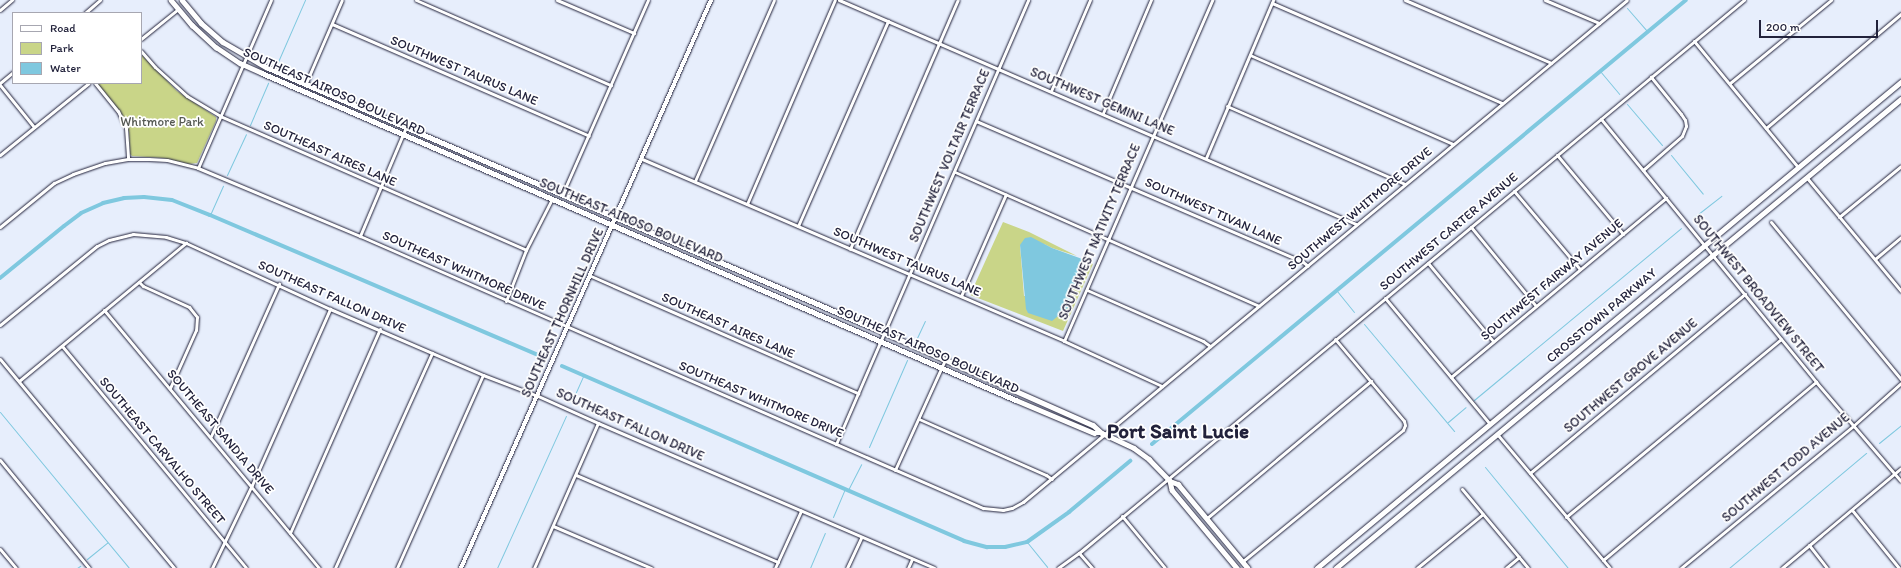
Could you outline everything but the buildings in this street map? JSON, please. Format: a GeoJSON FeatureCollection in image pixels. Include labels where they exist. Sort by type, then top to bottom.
{"type":"FeatureCollection","features":[{"type":"Feature","properties":{"kind":"main road","name":"SOUTHEAST AIROSO BOULEVARD"},"geometry":{"type":"LineString","coordinates":[[171,0],[205,37],[229,57],[243,64],[402,135],[941,369],[1094,433],[1103,433]]}},
{"type":"Feature","properties":{"kind":"main road","name":"SOUTHEAST AIROSO BOULEVARD"},"geometry":{"type":"LineString","coordinates":[[183,2],[211,32],[223,42],[246,56],[562,195],[885,333],[1093,425],[1103,433],[1134,448],[1149,459],[1168,480],[1172,490],[1237,568]]}},
{"type":"Feature","properties":{"kind":"main road","name":"CROSSTOWN PARKWAY"},"geometry":{"type":"LineString","coordinates":[[1317,568],[1901,82]]}},
{"type":"Feature","properties":{"kind":"main road"},"geometry":{"type":"LineString","coordinates":[[328,102],[331,94]]}},
{"type":"Feature","properties":{"kind":"main road","name":"CROSSTOWN PARKWAY"},"geometry":{"type":"LineString","coordinates":[[1336,568],[1901,99]]}},
{"type":"Feature","properties":{"kind":"main road","name":"SOUTHEAST AIROSO BOULEVARD"},"geometry":{"type":"LineString","coordinates":[[1168,480],[1178,484],[1248,568]]}},
{"type":"Feature","properties":{"kind":"street"},"geometry":{"type":"LineString","coordinates":[[0,10],[12,0]]}},
{"type":"Feature","properties":{"kind":"street"},"geometry":{"type":"LineString","coordinates":[[86,12],[100,0]]}},
{"type":"Feature","properties":{"kind":"street"},"geometry":{"type":"LineString","coordinates":[[183,2],[189,0]]}},
{"type":"Feature","properties":{"kind":"street"},"geometry":{"type":"LineString","coordinates":[[198,168],[271,0]]}},
{"type":"Feature","properties":{"kind":"street"},"geometry":{"type":"LineString","coordinates":[[306,83],[342,0]]}},
{"type":"Feature","properties":{"kind":"street"},"geometry":{"type":"LineString","coordinates":[[416,0],[611,85]]}},
{"type":"Feature","properties":{"kind":"street"},"geometry":{"type":"LineString","coordinates":[[557,0],[634,33]]}},
{"type":"Feature","properties":{"kind":"street"},"geometry":{"type":"LineString","coordinates":[[562,195],[648,0]]}},
{"type":"Feature","properties":{"kind":"street","name":"SOUTHEAST THORNHILL DRIVE"},"geometry":{"type":"LineString","coordinates":[[461,568],[591,276],[711,0]]}},
{"type":"Feature","properties":{"kind":"street"},"geometry":{"type":"LineString","coordinates":[[695,181],[774,0]]}},
{"type":"Feature","properties":{"kind":"street"},"geometry":{"type":"LineString","coordinates":[[746,204],[835,0]]}},
{"type":"Feature","properties":{"kind":"street","name":"SOUTHWEST GEMINI LANE"},"geometry":{"type":"LineString","coordinates":[[839,0],[1103,113],[1152,136],[1356,224]]}},
{"type":"Feature","properties":{"kind":"street"},"geometry":{"type":"LineString","coordinates":[[850,249],[958,0]]}},
{"type":"Feature","properties":{"kind":"street","name":"SOUTHWEST VOLTAIR TERRACE"},"geometry":{"type":"LineString","coordinates":[[836,444],[1028,0]]}},
{"type":"Feature","properties":{"kind":"street"},"geometry":{"type":"LineString","coordinates":[[1051,91],[1090,0]]}},
{"type":"Feature","properties":{"kind":"street"},"geometry":{"type":"LineString","coordinates":[[1103,113],[1152,0]]}},
{"type":"Feature","properties":{"kind":"street","name":"SOUTHWEST NATIVITY TERRACE"},"geometry":{"type":"LineString","coordinates":[[1064,340],[1212,0]]}},
{"type":"Feature","properties":{"kind":"street"},"geometry":{"type":"LineString","coordinates":[[1405,0],[1551,63]]}},
{"type":"Feature","properties":{"kind":"street"},"geometry":{"type":"LineString","coordinates":[[1546,0],[1599,23]]}},
{"type":"Feature","properties":{"kind":"street","name":"SOUTHWEST WHITMORE DRIVE"},"geometry":{"type":"LineString","coordinates":[[1103,433],[1308,266],[1356,224],[1627,0]]}},
{"type":"Feature","properties":{"kind":"street","name":"SOUTHWEST CARTER AVENUE"},"geometry":{"type":"LineString","coordinates":[[1058,568],[1168,480],[1335,339],[1744,0]]}},
{"type":"Feature","properties":{"kind":"street"},"geometry":{"type":"LineString","coordinates":[[1730,83],[1831,0]]}},
{"type":"Feature","properties":{"kind":"street"},"geometry":{"type":"LineString","coordinates":[[1206,158],[1227,106],[1273,2],[1502,103]]}},
{"type":"Feature","properties":{"kind":"street"},"geometry":{"type":"LineString","coordinates":[[142,39],[178,9]]}},
{"type":"Feature","properties":{"kind":"street"},"geometry":{"type":"LineString","coordinates":[[1766,128],[1901,14]]}},
{"type":"Feature","properties":{"kind":"street"},"geometry":{"type":"LineString","coordinates":[[798,226],[888,21]]}},
{"type":"Feature","properties":{"kind":"street","name":"SOUTHWEST TAURUS LANE"},"geometry":{"type":"LineString","coordinates":[[332,24],[589,136]]}},
{"type":"Feature","properties":{"kind":"street"},"geometry":{"type":"LineString","coordinates":[[1694,41],[1798,167]]}},
{"type":"Feature","properties":{"kind":"street","name":"SOUTHEAST AIRES LANE"},"geometry":{"type":"LineString","coordinates":[[142,52],[155,67],[187,96],[220,116],[526,250]]}},
{"type":"Feature","properties":{"kind":"street"},"geometry":{"type":"LineString","coordinates":[[1250,55],[1453,144]]}},
{"type":"Feature","properties":{"kind":"street"},"geometry":{"type":"LineString","coordinates":[[12,73],[0,84],[34,127]]}},
{"type":"Feature","properties":{"kind":"street"},"geometry":{"type":"LineString","coordinates":[[1643,170],[1682,136],[1686,126],[1685,120],[1681,114],[1651,77]]}},
{"type":"Feature","properties":{"kind":"street"},"geometry":{"type":"LineString","coordinates":[[0,155],[88,84]]}},
{"type":"Feature","properties":{"kind":"street"},"geometry":{"type":"LineString","coordinates":[[96,84],[118,111],[126,128],[128,159]]}},
{"type":"Feature","properties":{"kind":"street"},"geometry":{"type":"LineString","coordinates":[[1227,106],[1405,184]]}},
{"type":"Feature","properties":{"kind":"street","name":"SOUTHWEST BROADVIEW STREET"},"geometry":{"type":"LineString","coordinates":[[1600,119],[1706,245],[1816,382],[1901,481]]}},
{"type":"Feature","properties":{"kind":"street","name":"SOUTHWEST TIVAN LANE"},"geometry":{"type":"LineString","coordinates":[[976,121],[1303,262],[1308,266]]}},
{"type":"Feature","properties":{"kind":"street"},"geometry":{"type":"LineString","coordinates":[[360,236],[406,127]]}},
{"type":"Feature","properties":{"kind":"street"},"geometry":{"type":"LineString","coordinates":[[1557,155],[1623,234]]}},
{"type":"Feature","properties":{"kind":"street","name":"SOUTHEAST WHITMORE DRIVE"},"geometry":{"type":"LineString","coordinates":[[0,227],[54,183],[73,174],[105,163],[128,159],[167,160],[198,168],[360,236],[568,328],[993,511],[1012,508],[1023,502],[1052,479],[1103,433]]}},
{"type":"Feature","properties":{"kind":"street","name":"SOUTHWEST TAURUS LANE"},"geometry":{"type":"LineString","coordinates":[[642,159],[1064,340],[1162,386]]}},
{"type":"Feature","properties":{"kind":"street"},"geometry":{"type":"LineString","coordinates":[[1839,217],[1901,166]]}},
{"type":"Feature","properties":{"kind":"street"},"geometry":{"type":"LineString","coordinates":[[954,172],[1259,306]]}},
{"type":"Feature","properties":{"kind":"street"},"geometry":{"type":"LineString","coordinates":[[1807,178],[1901,291]]}},
{"type":"Feature","properties":{"kind":"street"},"geometry":{"type":"LineString","coordinates":[[1514,191],[1580,269]]}},
{"type":"Feature","properties":{"kind":"street"},"geometry":{"type":"LineString","coordinates":[[961,296],[1006,194]]}},
{"type":"Feature","properties":{"kind":"street","name":"SOUTHWEST FAIRWAY AVENUE"},"geometry":{"type":"LineString","coordinates":[[1450,377],[1666,198]]}},
{"type":"Feature","properties":{"kind":"street"},"geometry":{"type":"LineString","coordinates":[[506,301],[526,250],[552,199]]}},
{"type":"Feature","properties":{"kind":"street"},"geometry":{"type":"LineString","coordinates":[[1771,222],[1901,379]]}},
{"type":"Feature","properties":{"kind":"street"},"geometry":{"type":"LineString","coordinates":[[1471,226],[1536,306]]}},
{"type":"Feature","properties":{"kind":"street","name":"SOUTHEAST FALLON DRIVE"},"geometry":{"type":"LineString","coordinates":[[0,325],[85,254],[109,240],[133,234],[156,235],[186,243],[279,284],[330,309],[380,329],[483,375],[538,396],[861,538],[934,568]]}},
{"type":"Feature","properties":{"kind":"street"},"geometry":{"type":"LineString","coordinates":[[1875,259],[1901,237]]}},
{"type":"Feature","properties":{"kind":"street"},"geometry":{"type":"LineString","coordinates":[[19,381],[186,243]]}},
{"type":"Feature","properties":{"kind":"street"},"geometry":{"type":"LineString","coordinates":[[1428,263],[1493,341]]}},
{"type":"Feature","properties":{"kind":"street","name":"SOUTHEAST AIRES LANE"},"geometry":{"type":"LineString","coordinates":[[591,276],[858,393]]}},
{"type":"Feature","properties":{"kind":"street"},"geometry":{"type":"LineString","coordinates":[[139,282],[143,286],[189,307],[196,313],[198,327],[170,388]]}},
{"type":"Feature","properties":{"kind":"street"},"geometry":{"type":"LineString","coordinates":[[211,436],[279,284]]}},
{"type":"Feature","properties":{"kind":"street"},"geometry":{"type":"LineString","coordinates":[[1087,290],[1203,341],[1210,346]]}},
{"type":"Feature","properties":{"kind":"street","name":"SOUTHWEST GROVE AVENUE"},"geometry":{"type":"LineString","coordinates":[[1530,473],[1745,294]]}},
{"type":"Feature","properties":{"kind":"street"},"geometry":{"type":"LineString","coordinates":[[1385,298],[1490,424]]}},
{"type":"Feature","properties":{"kind":"street"},"geometry":{"type":"LineString","coordinates":[[212,568],[252,485],[330,309]]}},
{"type":"Feature","properties":{"kind":"street","name":"SOUTHEAST SANDIA DRIVE"},"geometry":{"type":"LineString","coordinates":[[104,310],[252,485],[319,568]]}},
{"type":"Feature","properties":{"kind":"street"},"geometry":{"type":"LineString","coordinates":[[290,533],[380,329]]}},
{"type":"Feature","properties":{"kind":"street"},"geometry":{"type":"LineString","coordinates":[[1243,561],[1402,430],[1405,425],[1404,420],[1335,339]]}},
{"type":"Feature","properties":{"kind":"street"},"geometry":{"type":"LineString","coordinates":[[1566,517],[1781,339]]}},
{"type":"Feature","properties":{"kind":"street","name":"SOUTHEAST CARVALHO STREET"},"geometry":{"type":"LineString","coordinates":[[62,346],[246,568]]}},
{"type":"Feature","properties":{"kind":"street"},"geometry":{"type":"LineString","coordinates":[[335,568],[432,352]]}},
{"type":"Feature","properties":{"kind":"street"},"geometry":{"type":"LineString","coordinates":[[0,359],[174,568]]}},
{"type":"Feature","properties":{"kind":"street"},"geometry":{"type":"LineString","coordinates":[[895,470],[945,360]]}},
{"type":"Feature","properties":{"kind":"street"},"geometry":{"type":"LineString","coordinates":[[397,568],[483,375]]}},
{"type":"Feature","properties":{"kind":"street"},"geometry":{"type":"LineString","coordinates":[[1207,518],[1371,381]]}},
{"type":"Feature","properties":{"kind":"street"},"geometry":{"type":"LineString","coordinates":[[1603,560],[1816,382]]}},
{"type":"Feature","properties":{"kind":"street","name":"SOUTHWEST TODD AVENUE"},"geometry":{"type":"LineString","coordinates":[[1681,568],[1853,426],[1901,383]]}},
{"type":"Feature","properties":{"kind":"street"},"geometry":{"type":"LineString","coordinates":[[918,419],[1052,479]]}},
{"type":"Feature","properties":{"kind":"street"},"geometry":{"type":"LineString","coordinates":[[534,568],[598,423]]}},
{"type":"Feature","properties":{"kind":"street"},"geometry":{"type":"LineString","coordinates":[[1498,434],[1610,568]]}},
{"type":"Feature","properties":{"kind":"street"},"geometry":{"type":"LineString","coordinates":[[0,460],[89,568]]}},
{"type":"Feature","properties":{"kind":"street"},"geometry":{"type":"LineString","coordinates":[[1782,568],[1901,468]]}},
{"type":"Feature","properties":{"kind":"street"},"geometry":{"type":"LineString","coordinates":[[576,475],[778,562]]}},
{"type":"Feature","properties":{"kind":"street"},"geometry":{"type":"LineString","coordinates":[[1462,488],[1528,568]]}},
{"type":"Feature","properties":{"kind":"street"},"geometry":{"type":"LineString","coordinates":[[1852,510],[1899,568]]}},
{"type":"Feature","properties":{"kind":"street"},"geometry":{"type":"LineString","coordinates":[[775,568],[801,511]]}},
{"type":"Feature","properties":{"kind":"street"},"geometry":{"type":"LineString","coordinates":[[1417,568],[1483,514]]}},
{"type":"Feature","properties":{"kind":"street"},"geometry":{"type":"LineString","coordinates":[[1122,516],[1165,568]]}},
{"type":"Feature","properties":{"kind":"street"},"geometry":{"type":"LineString","coordinates":[[553,526],[651,568]]}},
{"type":"Feature","properties":{"kind":"street"},"geometry":{"type":"LineString","coordinates":[[848,568],[861,538]]}},
{"type":"Feature","properties":{"kind":"street"},"geometry":{"type":"LineString","coordinates":[[1809,545],[1827,568]]}},
{"type":"Feature","properties":{"kind":"street"},"geometry":{"type":"LineString","coordinates":[[0,549],[16,568]]}},
{"type":"Feature","properties":{"kind":"street"},"geometry":{"type":"LineString","coordinates":[[1079,552],[1092,568]]}},
{"type":"Feature","properties":{"kind":"street"},"geometry":{"type":"LineString","coordinates":[[1506,568],[1519,557]]}},
{"type":"Feature","properties":{"kind":"street"},"geometry":{"type":"LineString","coordinates":[[908,568],[912,559]]}},
{"type":"Feature","properties":{"kind":"green space","name":"Whitmore Park"},"geometry":{"type":"Polygon","coordinates":[[[142,55],[177,91],[216,117],[216,121],[197,163],[189,164],[162,158],[132,156],[130,154],[129,133],[124,118],[98,84],[142,84],[142,55]]]}},
{"type":"Feature","properties":{"kind":"green space"},"geometry":{"type":"Polygon","coordinates":[[[1003,222],[1029,232],[1077,256],[1044,244],[1020,245],[1024,296],[1069,295],[1072,286],[1080,281],[1085,272],[1085,260],[1093,264],[1063,331],[970,295],[1003,222]]]}},
{"type":"Feature","properties":{"kind":"water"},"geometry":{"type":"Polygon","coordinates":[[[1031,237],[1052,248],[1085,260],[1085,272],[1080,281],[1072,287],[1069,295],[1072,298],[1069,307],[1052,321],[1028,313],[1026,309],[1020,245],[1025,238],[1031,237]]]}},
{"type":"Feature","properties":{"kind":"waterway"},"geometry":{"type":"LineString","coordinates":[[277,64],[305,0]]}},
{"type":"Feature","properties":{"kind":"waterway"},"geometry":{"type":"LineString","coordinates":[[1152,444],[1686,0]]}},
{"type":"Feature","properties":{"kind":"waterway"},"geometry":{"type":"LineString","coordinates":[[1627,8],[1648,32]]}},
{"type":"Feature","properties":{"kind":"waterway"},"geometry":{"type":"LineString","coordinates":[[1600,71],[1619,94]]}},
{"type":"Feature","properties":{"kind":"waterway"},"geometry":{"type":"LineString","coordinates":[[250,125],[268,83]]}},
{"type":"Feature","properties":{"kind":"waterway"},"geometry":{"type":"LineString","coordinates":[[1627,104],[1662,145]]}},
{"type":"Feature","properties":{"kind":"waterway"},"geometry":{"type":"LineString","coordinates":[[227,175],[246,134]]}},
{"type":"Feature","properties":{"kind":"waterway"},"geometry":{"type":"LineString","coordinates":[[1671,155],[1703,194]]}},
{"type":"Feature","properties":{"kind":"waterway"},"geometry":{"type":"LineString","coordinates":[[210,215],[223,186]]}},
{"type":"Feature","properties":{"kind":"waterway"},"geometry":{"type":"LineString","coordinates":[[1693,218],[1721,196]]}},
{"type":"Feature","properties":{"kind":"waterway"},"geometry":{"type":"LineString","coordinates":[[0,278],[81,213],[103,203],[124,198],[144,197],[172,200],[545,358]]}},
{"type":"Feature","properties":{"kind":"waterway"},"geometry":{"type":"LineString","coordinates":[[1474,400],[1681,228]]}},
{"type":"Feature","properties":{"kind":"waterway"},"geometry":{"type":"LineString","coordinates":[[1337,291],[1354,312]]}},
{"type":"Feature","properties":{"kind":"waterway"},"geometry":{"type":"LineString","coordinates":[[916,340],[925,321]]}},
{"type":"Feature","properties":{"kind":"waterway"},"geometry":{"type":"LineString","coordinates":[[1364,324],[1454,431]]}},
{"type":"Feature","properties":{"kind":"waterway"},"geometry":{"type":"LineString","coordinates":[[869,447],[907,360]]}},
{"type":"Feature","properties":{"kind":"waterway"},"geometry":{"type":"LineString","coordinates":[[562,366],[964,541],[987,547],[1005,547],[1027,542],[1069,512],[1130,461]]}},
{"type":"Feature","properties":{"kind":"waterway"},"geometry":{"type":"LineString","coordinates":[[572,401],[583,376]]}},
{"type":"Feature","properties":{"kind":"waterway"},"geometry":{"type":"LineString","coordinates":[[1448,422],[1466,407]]}},
{"type":"Feature","properties":{"kind":"waterway"},"geometry":{"type":"LineString","coordinates":[[0,412],[129,568]]}},
{"type":"Feature","properties":{"kind":"waterway"},"geometry":{"type":"LineString","coordinates":[[497,568],[566,416]]}},
{"type":"Feature","properties":{"kind":"waterway"},"geometry":{"type":"LineString","coordinates":[[1879,443],[1901,425]]}},
{"type":"Feature","properties":{"kind":"waterway"},"geometry":{"type":"LineString","coordinates":[[1729,568],[1866,453]]}},
{"type":"Feature","properties":{"kind":"waterway"},"geometry":{"type":"LineString","coordinates":[[848,490],[861,464]]}},
{"type":"Feature","properties":{"kind":"waterway"},"geometry":{"type":"LineString","coordinates":[[1485,467],[1568,568]]}},
{"type":"Feature","properties":{"kind":"waterway"},"geometry":{"type":"LineString","coordinates":[[833,517],[845,489]]}},
{"type":"Feature","properties":{"kind":"waterway"},"geometry":{"type":"LineString","coordinates":[[810,568],[825,533]]}},
{"type":"Feature","properties":{"kind":"waterway"},"geometry":{"type":"LineString","coordinates":[[1027,542],[1047,567]]}},
{"type":"Feature","properties":{"kind":"waterway"},"geometry":{"type":"LineString","coordinates":[[87,559],[107,543]]}},
{"type":"Feature","properties":{"kind":"district","name":"Port Saint Lucie"},"geometry":{"type":"Point","coordinates":[1178,431]}}]}
